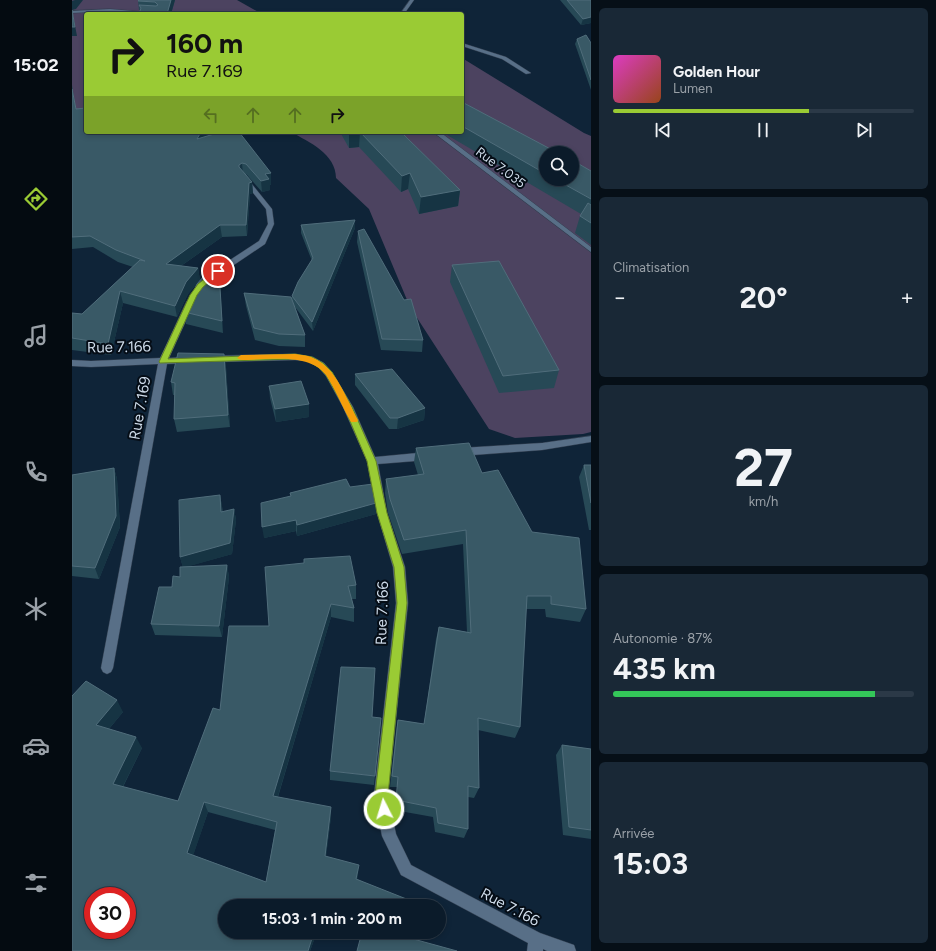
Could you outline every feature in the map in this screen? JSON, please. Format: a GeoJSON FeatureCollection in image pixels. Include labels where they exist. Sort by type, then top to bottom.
{"type":"FeatureCollection","features":[{"type":"Feature","properties":{"kind":"street"},"geometry":{"type":"LineString","coordinates":[[403,12],[412,0]]}},
{"type":"Feature","properties":{"kind":"street"},"geometry":{"type":"LineString","coordinates":[[72,12],[117,10],[136,12]]}},
{"type":"Feature","properties":{"kind":"street"},"geometry":{"type":"LineString","coordinates":[[464,45],[504,58],[528,73]]}},
{"type":"Feature","properties":{"kind":"street","name":"Rue 7.035"},"geometry":{"type":"LineString","coordinates":[[439,134],[591,250]]}},
{"type":"Feature","properties":{"kind":"street"},"geometry":{"type":"LineString","coordinates":[[200,285],[209,277],[262,242],[271,224],[269,209],[244,177]]}},
{"type":"Feature","properties":{"kind":"street","name":"Rue 7.169"},"geometry":{"type":"LineString","coordinates":[[107,668],[163,362],[193,295]]}},
{"type":"Feature","properties":{"kind":"street","name":"Rue 7.166"},"geometry":{"type":"LineString","coordinates":[[72,363],[91,364],[163,362],[287,357],[310,359],[321,365],[329,374],[348,407],[372,461],[382,513],[399,567],[402,603],[382,795],[389,836],[406,870],[536,945],[568,951]]}},
{"type":"Feature","properties":{"kind":"street"},"geometry":{"type":"LineString","coordinates":[[372,461],[444,454],[536,448],[572,444],[591,439]]}},
{"type":"Feature","properties":{"kind":"shaded area"},"geometry":{"type":"Polygon","coordinates":[[[72,0],[237,0],[258,12],[84,12],[84,111],[72,113],[72,0]]]}},
{"type":"Feature","properties":{"kind":"shaded area"},"geometry":{"type":"Polygon","coordinates":[[[464,59],[591,136],[591,432],[583,434],[515,438],[489,429],[410,307],[369,209],[336,178],[332,162],[320,150],[294,134],[464,134],[464,59]]]}},
{"type":"Feature","properties":{"kind":"building"},"geometry":{"type":"Polygon","coordinates":[[[171,0],[168,12],[140,12],[141,8],[139,5],[158,5],[155,2],[138,1],[171,0]]]}},
{"type":"Feature","properties":{"kind":"building"},"geometry":{"type":"Polygon","coordinates":[[[567,0],[591,0],[591,17],[583,19],[567,0]]]}},
{"type":"Feature","properties":{"kind":"building"},"geometry":{"type":"Polygon","coordinates":[[[72,10],[75,27],[72,27],[72,10]]]}},
{"type":"Feature","properties":{"kind":"building"},"geometry":{"type":"Polygon","coordinates":[[[586,35],[591,43],[591,80],[577,39],[586,35]]]}},
{"type":"Feature","properties":{"kind":"building"},"geometry":{"type":"Polygon","coordinates":[[[72,89],[76,109],[84,108],[84,134],[200,134],[197,139],[214,134],[241,134],[271,173],[265,174],[269,179],[261,181],[246,164],[242,163],[239,165],[239,167],[252,182],[249,183],[246,225],[220,225],[166,264],[198,268],[186,282],[175,306],[120,291],[108,344],[72,338],[72,313],[82,314],[140,260],[145,261],[116,250],[90,236],[72,237],[72,89]]]}},
{"type":"Feature","properties":{"kind":"building"},"geometry":{"type":"Polygon","coordinates":[[[464,103],[545,146],[539,146],[539,170],[464,127],[464,103]]]}},
{"type":"Feature","properties":{"kind":"building"},"geometry":{"type":"Polygon","coordinates":[[[362,134],[403,134],[460,190],[421,197],[410,173],[402,176],[362,134]]]}},
{"type":"Feature","properties":{"kind":"building"},"geometry":{"type":"Polygon","coordinates":[[[579,164],[591,171],[591,199],[568,186],[579,186],[579,164]]]}},
{"type":"Feature","properties":{"kind":"building"},"geometry":{"type":"Polygon","coordinates":[[[588,203],[591,205],[591,223],[580,216],[588,203]]]}},
{"type":"Feature","properties":{"kind":"building"},"geometry":{"type":"Polygon","coordinates":[[[355,220],[312,322],[292,296],[298,282],[313,258],[301,225],[355,220]]]}},
{"type":"Feature","properties":{"kind":"building"},"geometry":{"type":"Polygon","coordinates":[[[364,229],[404,300],[411,299],[423,340],[382,339],[358,231],[364,229]]]}},
{"type":"Feature","properties":{"kind":"building"},"geometry":{"type":"Polygon","coordinates":[[[499,261],[559,370],[503,376],[452,265],[499,261]]]}},
{"type":"Feature","properties":{"kind":"building"},"geometry":{"type":"Polygon","coordinates":[[[209,270],[219,271],[222,321],[184,312],[197,284],[209,270]]]}},
{"type":"Feature","properties":{"kind":"building"},"geometry":{"type":"Polygon","coordinates":[[[244,293],[291,297],[305,335],[279,334],[254,328],[244,293]]]}},
{"type":"Feature","properties":{"kind":"building"},"geometry":{"type":"Polygon","coordinates":[[[178,353],[224,354],[228,415],[174,419],[175,383],[171,382],[178,353]]]}},
{"type":"Feature","properties":{"kind":"building"},"geometry":{"type":"Polygon","coordinates":[[[392,369],[425,408],[398,418],[390,418],[355,374],[392,369]]]}},
{"type":"Feature","properties":{"kind":"building"},"geometry":{"type":"Polygon","coordinates":[[[301,381],[309,404],[275,409],[269,386],[301,381]]]}},
{"type":"Feature","properties":{"kind":"building"},"geometry":{"type":"Polygon","coordinates":[[[469,443],[482,473],[498,470],[532,532],[579,538],[586,609],[551,604],[551,596],[527,596],[520,727],[478,718],[479,788],[468,786],[468,829],[438,823],[436,808],[396,800],[398,777],[392,776],[398,720],[424,724],[439,627],[471,633],[466,530],[404,540],[390,499],[386,479],[424,474],[416,448],[469,443]]]}},
{"type":"Feature","properties":{"kind":"building"},"geometry":{"type":"Polygon","coordinates":[[[584,465],[591,465],[591,503],[584,465]]]}},
{"type":"Feature","properties":{"kind":"building"},"geometry":{"type":"Polygon","coordinates":[[[114,468],[116,516],[95,568],[72,566],[72,475],[114,468]]]}},
{"type":"Feature","properties":{"kind":"building"},"geometry":{"type":"Polygon","coordinates":[[[346,479],[350,487],[373,484],[376,503],[297,525],[296,520],[262,527],[261,503],[291,496],[290,493],[346,479]]]}},
{"type":"Feature","properties":{"kind":"building"},"geometry":{"type":"Polygon","coordinates":[[[220,495],[221,512],[234,509],[230,543],[180,557],[179,500],[220,495]]]}},
{"type":"Feature","properties":{"kind":"building"},"geometry":{"type":"Polygon","coordinates":[[[350,556],[356,585],[348,586],[354,608],[331,604],[273,796],[331,807],[325,856],[359,865],[356,879],[406,899],[218,899],[218,939],[312,939],[308,951],[72,951],[72,696],[86,681],[117,700],[96,725],[136,737],[113,784],[178,801],[213,708],[220,710],[229,626],[269,626],[265,567],[304,563],[304,559],[350,556]],[[204,802],[187,853],[266,882],[277,822],[204,802]]]}},
{"type":"Feature","properties":{"kind":"building"},"geometry":{"type":"Polygon","coordinates":[[[227,565],[219,626],[151,624],[159,587],[172,587],[173,576],[180,577],[180,567],[227,565]]]}},
{"type":"Feature","properties":{"kind":"building"},"geometry":{"type":"Polygon","coordinates":[[[341,667],[375,668],[372,717],[381,718],[375,776],[330,771],[341,667]]]}},
{"type":"Feature","properties":{"kind":"building"},"geometry":{"type":"Polygon","coordinates":[[[562,745],[591,749],[591,830],[569,827],[562,745]]]}},
{"type":"Feature","properties":{"kind":"building"},"geometry":{"type":"Polygon","coordinates":[[[360,939],[413,939],[457,951],[357,951],[360,939]]]}},
{"type":"Feature","properties":{"kind":"slow traffic"},"geometry":{"type":"LineString","coordinates":[[241,358],[295,357],[310,359],[321,365],[329,374],[354,420]]}},
{"type":"Feature","properties":{"kind":"route"},"geometry":{"type":"LineString","coordinates":[[218,271],[200,285],[193,295],[163,362],[240,358],[295,357],[310,359],[321,365],[329,374],[348,407],[372,461],[382,513],[399,567],[402,603],[382,795],[384,809]]}}]}
